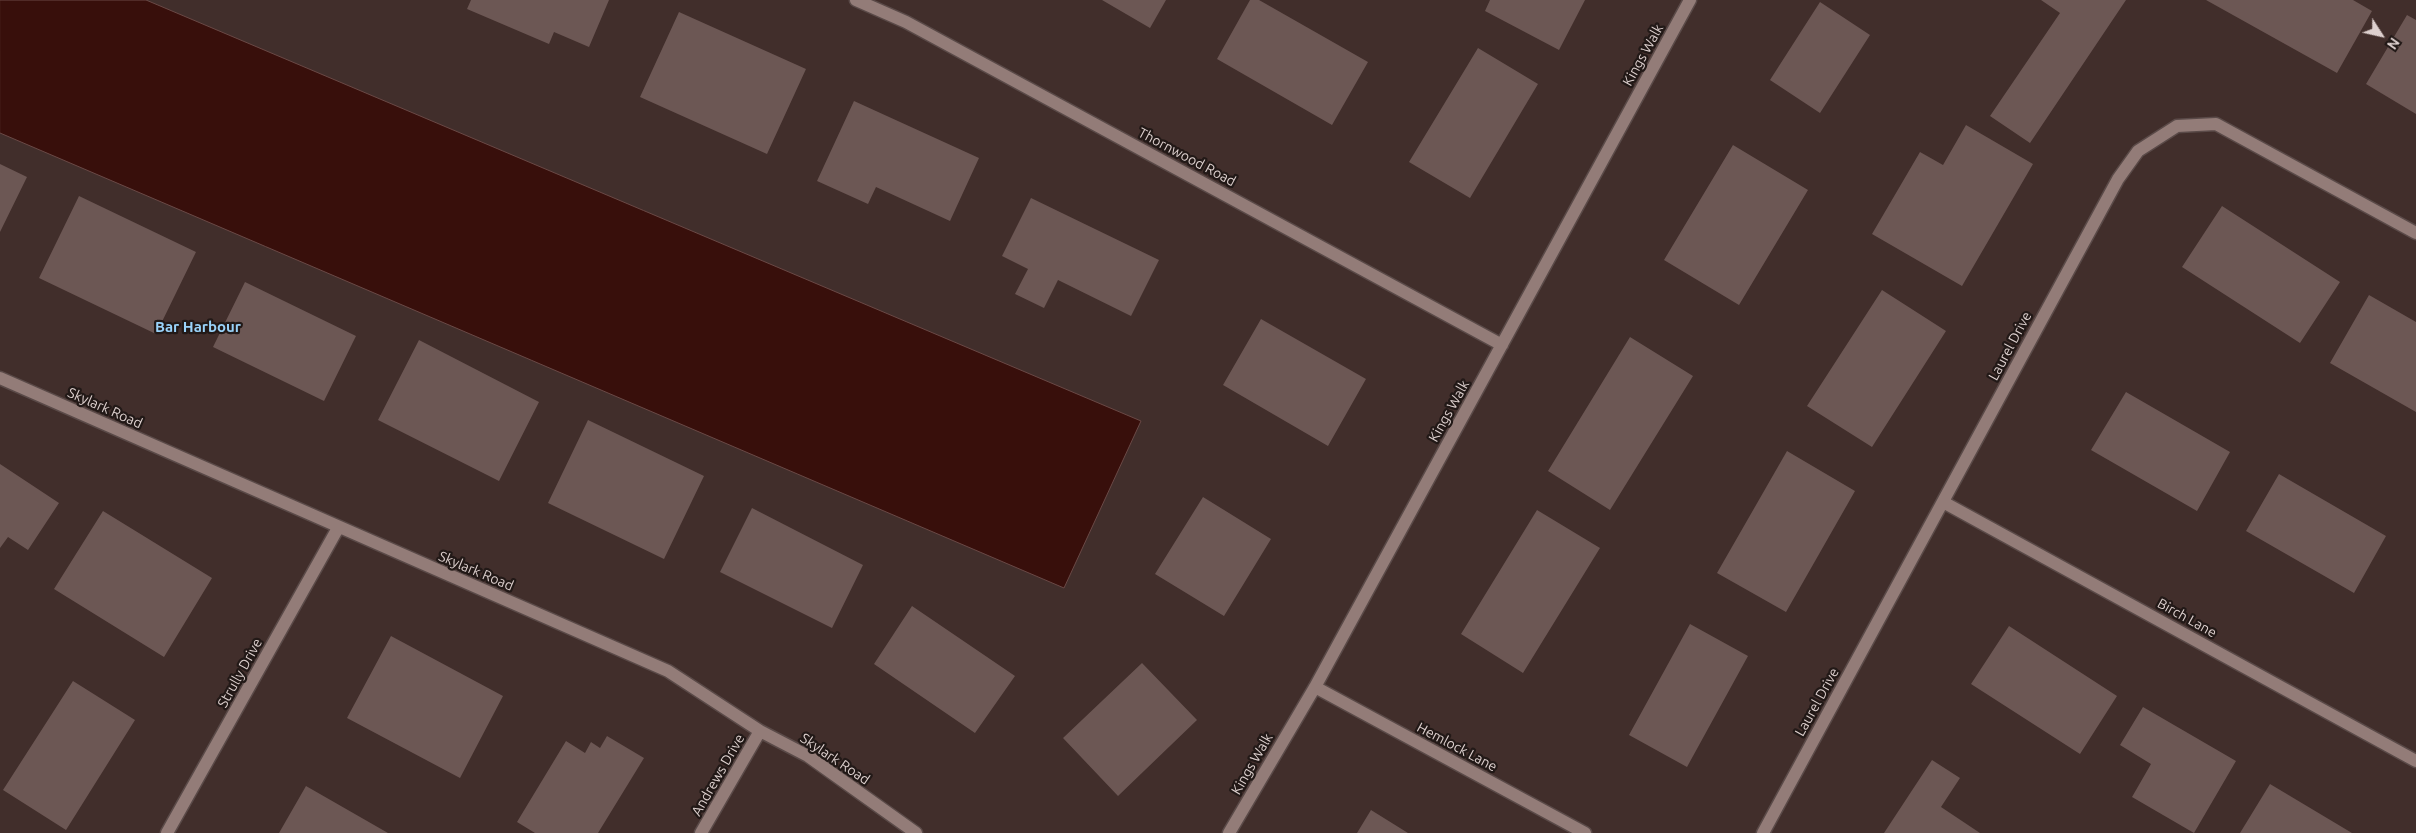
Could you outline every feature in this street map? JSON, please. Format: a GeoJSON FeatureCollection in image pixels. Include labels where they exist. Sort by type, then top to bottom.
{"type":"FeatureCollection","features":[{"type":"Feature","properties":{"kind":"street","name":"Thornwood Road"},"geometry":{"type":"LineString","coordinates":[[856,0],[906,22],[1502,345]]}},
{"type":"Feature","properties":{"kind":"street","name":"Kings Walk"},"geometry":{"type":"LineString","coordinates":[[1229,833],[1315,687],[1690,0]]}},
{"type":"Feature","properties":{"kind":"street","name":"Laurel Drive"},"geometry":{"type":"LineString","coordinates":[[1762,833],[2118,179],[2138,151],[2177,126],[2216,124],[2416,234]]}},
{"type":"Feature","properties":{"kind":"street","name":"Skylark Road"},"geometry":{"type":"LineString","coordinates":[[0,378],[338,528],[668,671],[760,731],[808,756],[916,833]]}},
{"type":"Feature","properties":{"kind":"street","name":"Birch Lane"},"geometry":{"type":"LineString","coordinates":[[1943,502],[2416,761]]}},
{"type":"Feature","properties":{"kind":"street","name":"Strully Drive"},"geometry":{"type":"LineString","coordinates":[[168,833],[338,528]]}},
{"type":"Feature","properties":{"kind":"street","name":"Hemlock Lane"},"geometry":{"type":"LineString","coordinates":[[1315,687],[1585,833]]}},
{"type":"Feature","properties":{"kind":"street","name":"Andrews Drive"},"geometry":{"type":"LineString","coordinates":[[701,833],[760,731]]}},
{"type":"Feature","properties":{"kind":"shaded area"},"geometry":{"type":"Polygon","coordinates":[[[0,0],[146,0],[1141,421],[1064,588],[0,133],[0,0]]]}},
{"type":"Feature","properties":{"kind":"building"},"geometry":{"type":"Polygon","coordinates":[[[471,0],[609,0],[589,47],[554,32],[549,44],[467,9],[471,0]]]}},
{"type":"Feature","properties":{"kind":"building"},"geometry":{"type":"Polygon","coordinates":[[[1102,0],[1166,0],[1150,28],[1102,0]]]}},
{"type":"Feature","properties":{"kind":"building"},"geometry":{"type":"Polygon","coordinates":[[[1250,0],[1259,0],[1368,62],[1332,125],[1217,59],[1250,0]]]}},
{"type":"Feature","properties":{"kind":"building"},"geometry":{"type":"Polygon","coordinates":[[[1490,0],[1585,0],[1559,50],[1485,11],[1490,0]]]}},
{"type":"Feature","properties":{"kind":"building"},"geometry":{"type":"Polygon","coordinates":[[[2041,0],[2126,0],[2030,143],[1990,116],[2060,13],[2041,0]]]}},
{"type":"Feature","properties":{"kind":"building"},"geometry":{"type":"Polygon","coordinates":[[[2206,0],[2353,0],[2372,11],[2337,73],[2206,0]]]}},
{"type":"Feature","properties":{"kind":"building"},"geometry":{"type":"Polygon","coordinates":[[[1820,2],[1870,35],[1820,113],[1770,80],[1820,2]]]}},
{"type":"Feature","properties":{"kind":"building"},"geometry":{"type":"Polygon","coordinates":[[[679,12],[806,69],[767,154],[640,97],[679,12]]]}},
{"type":"Feature","properties":{"kind":"building"},"geometry":{"type":"Polygon","coordinates":[[[2407,15],[2416,20],[2416,114],[2366,84],[2407,15]]]}},
{"type":"Feature","properties":{"kind":"building"},"geometry":{"type":"Polygon","coordinates":[[[1478,48],[1538,84],[1470,198],[1409,162],[1478,48]]]}},
{"type":"Feature","properties":{"kind":"building"},"geometry":{"type":"Polygon","coordinates":[[[854,101],[979,158],[950,221],[876,187],[868,204],[817,181],[854,101]]]}},
{"type":"Feature","properties":{"kind":"building"},"geometry":{"type":"Polygon","coordinates":[[[1966,125],[2033,164],[1962,286],[1872,234],[1920,152],[1943,165],[1966,125]]]}},
{"type":"Feature","properties":{"kind":"building"},"geometry":{"type":"Polygon","coordinates":[[[1733,145],[1808,190],[1739,305],[1664,260],[1733,145]]]}},
{"type":"Feature","properties":{"kind":"building"},"geometry":{"type":"Polygon","coordinates":[[[0,164],[27,177],[0,232],[0,164]]]}},
{"type":"Feature","properties":{"kind":"building"},"geometry":{"type":"Polygon","coordinates":[[[79,196],[196,252],[156,334],[39,278],[79,196]]]}},
{"type":"Feature","properties":{"kind":"building"},"geometry":{"type":"Polygon","coordinates":[[[1031,198],[1159,260],[1131,316],[1058,280],[1044,308],[1015,294],[1028,269],[1002,256],[1031,198]]]}},
{"type":"Feature","properties":{"kind":"building"},"geometry":{"type":"Polygon","coordinates":[[[2222,206],[2340,282],[2300,343],[2182,267],[2222,206]]]}},
{"type":"Feature","properties":{"kind":"building"},"geometry":{"type":"Polygon","coordinates":[[[245,282],[356,336],[324,401],[213,347],[245,282]]]}},
{"type":"Feature","properties":{"kind":"building"},"geometry":{"type":"Polygon","coordinates":[[[1882,290],[1946,331],[1872,447],[1807,406],[1882,290]]]}},
{"type":"Feature","properties":{"kind":"building"},"geometry":{"type":"Polygon","coordinates":[[[2369,295],[2416,322],[2416,412],[2330,363],[2369,295]]]}},
{"type":"Feature","properties":{"kind":"building"},"geometry":{"type":"Polygon","coordinates":[[[1261,319],[1366,379],[1328,446],[1223,385],[1261,319]]]}},
{"type":"Feature","properties":{"kind":"building"},"geometry":{"type":"Polygon","coordinates":[[[1630,337],[1693,376],[1610,510],[1548,471],[1630,337]]]}},
{"type":"Feature","properties":{"kind":"building"},"geometry":{"type":"Polygon","coordinates":[[[419,340],[539,402],[499,481],[378,420],[419,340]]]}},
{"type":"Feature","properties":{"kind":"building"},"geometry":{"type":"Polygon","coordinates":[[[2126,392],[2230,452],[2197,511],[2091,450],[2126,392]]]}},
{"type":"Feature","properties":{"kind":"building"},"geometry":{"type":"Polygon","coordinates":[[[588,420],[704,476],[664,559],[548,503],[588,420]]]}},
{"type":"Feature","properties":{"kind":"building"},"geometry":{"type":"Polygon","coordinates":[[[1787,451],[1855,491],[1786,612],[1717,573],[1787,451]]]}},
{"type":"Feature","properties":{"kind":"building"},"geometry":{"type":"Polygon","coordinates":[[[0,464],[59,503],[28,550],[8,537],[0,548],[0,464]]]}},
{"type":"Feature","properties":{"kind":"building"},"geometry":{"type":"Polygon","coordinates":[[[2279,474],[2386,536],[2354,593],[2246,531],[2279,474]]]}},
{"type":"Feature","properties":{"kind":"building"},"geometry":{"type":"Polygon","coordinates":[[[1203,497],[1271,539],[1224,616],[1155,574],[1203,497]]]}},
{"type":"Feature","properties":{"kind":"building"},"geometry":{"type":"Polygon","coordinates":[[[752,508],[863,565],[832,628],[720,572],[752,508]]]}},
{"type":"Feature","properties":{"kind":"building"},"geometry":{"type":"Polygon","coordinates":[[[1537,510],[1600,548],[1523,673],[1461,634],[1537,510]]]}},
{"type":"Feature","properties":{"kind":"building"},"geometry":{"type":"Polygon","coordinates":[[[103,511],[212,578],[164,657],[54,589],[103,511]]]}},
{"type":"Feature","properties":{"kind":"building"},"geometry":{"type":"Polygon","coordinates":[[[912,606],[1015,676],[975,733],[874,664],[912,606]]]}},
{"type":"Feature","properties":{"kind":"building"},"geometry":{"type":"Polygon","coordinates":[[[1690,624],[1748,656],[1687,767],[1629,735],[1690,624]]]}},
{"type":"Feature","properties":{"kind":"building"},"geometry":{"type":"Polygon","coordinates":[[[2009,626],[2117,696],[2080,754],[1971,684],[2009,626]]]}},
{"type":"Feature","properties":{"kind":"building"},"geometry":{"type":"Polygon","coordinates":[[[391,636],[503,696],[460,778],[347,718],[391,636]]]}},
{"type":"Feature","properties":{"kind":"building"},"geometry":{"type":"Polygon","coordinates":[[[1142,663],[1197,720],[1118,796],[1063,738],[1142,663]]]}},
{"type":"Feature","properties":{"kind":"building"},"geometry":{"type":"Polygon","coordinates":[[[73,681],[135,720],[66,830],[3,790],[73,681]]]}},
{"type":"Feature","properties":{"kind":"building"},"geometry":{"type":"Polygon","coordinates":[[[2143,707],[2236,761],[2194,833],[2132,797],[2151,764],[2120,745],[2143,707]]]}},
{"type":"Feature","properties":{"kind":"building"},"geometry":{"type":"Polygon","coordinates":[[[607,736],[644,758],[598,833],[535,833],[517,822],[566,741],[585,753],[591,742],[600,748],[607,736]]]}},
{"type":"Feature","properties":{"kind":"building"},"geometry":{"type":"Polygon","coordinates":[[[1932,760],[1960,778],[1941,807],[1980,833],[1884,833],[1932,760]]]}},
{"type":"Feature","properties":{"kind":"building"},"geometry":{"type":"Polygon","coordinates":[[[2270,784],[2352,833],[2240,833],[2270,784]]]}},
{"type":"Feature","properties":{"kind":"building"},"geometry":{"type":"Polygon","coordinates":[[[306,786],[388,833],[279,833],[306,786]]]}},
{"type":"Feature","properties":{"kind":"building"},"geometry":{"type":"Polygon","coordinates":[[[1371,810],[1408,833],[1357,833],[1371,810]]]}},
{"type":"Feature","properties":{"kind":"district","name":"Bar Harbour"},"geometry":{"type":"Point","coordinates":[198,327]}}]}
